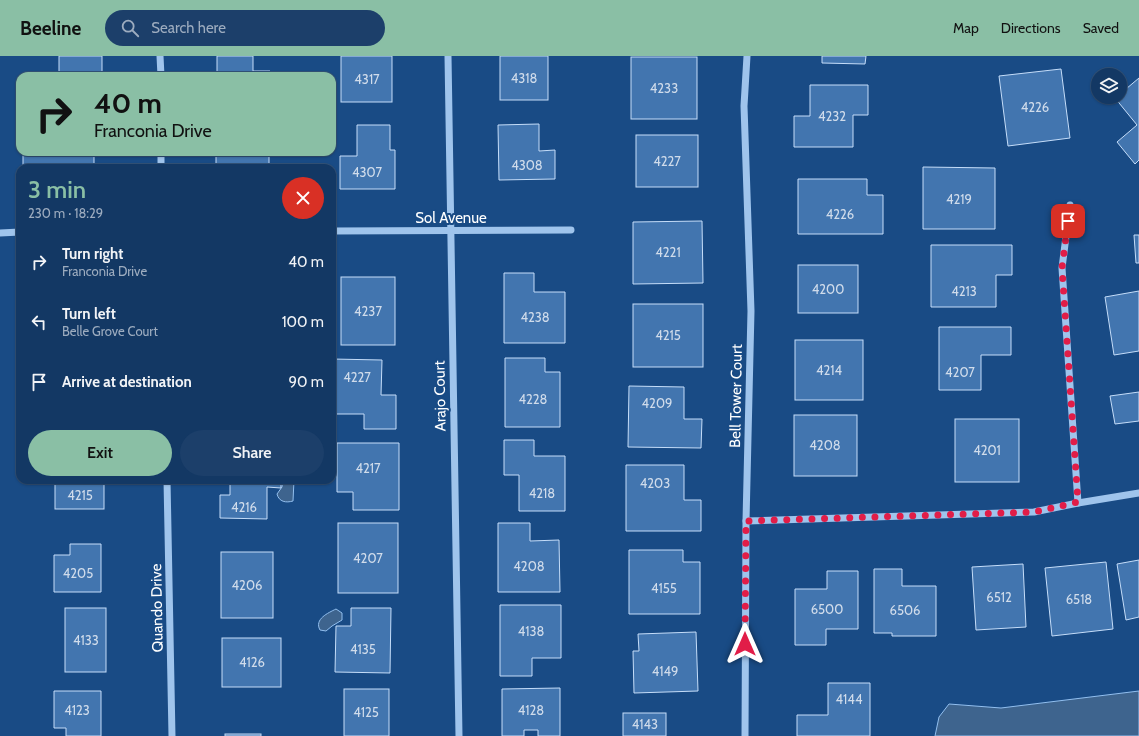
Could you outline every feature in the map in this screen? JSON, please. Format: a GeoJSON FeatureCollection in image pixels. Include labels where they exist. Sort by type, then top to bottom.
{"type":"FeatureCollection","features":[{"type":"Feature","properties":{"kind":"street"},"geometry":{"type":"LineString","coordinates":[[160,56],[161,72]]}},
{"type":"Feature","properties":{"kind":"street","name":"Arajo Court"},"geometry":{"type":"LineString","coordinates":[[448,56],[459,736]]}},
{"type":"Feature","properties":{"kind":"street","name":"Bell Tower Court"},"geometry":{"type":"LineString","coordinates":[[744,736],[746,521],[751,311],[744,106],[747,56]]}},
{"type":"Feature","properties":{"kind":"street"},"geometry":{"type":"LineString","coordinates":[[1070,205],[1062,268],[1078,502]]}},
{"type":"Feature","properties":{"kind":"street","name":"Sol Avenue"},"geometry":{"type":"LineString","coordinates":[[336,231],[571,230]]}},
{"type":"Feature","properties":{"kind":"street"},"geometry":{"type":"LineString","coordinates":[[0,233],[16,232]]}},
{"type":"Feature","properties":{"kind":"street","name":"Quando Drive"},"geometry":{"type":"LineString","coordinates":[[167,484],[172,736]]}},
{"type":"Feature","properties":{"kind":"street"},"geometry":{"type":"LineString","coordinates":[[746,521],[1034,512],[1078,502],[1139,493]]}},
{"type":"Feature","properties":{"kind":"water"},"geometry":{"type":"Polygon","coordinates":[[[282,484],[294,484],[293,501],[288,502],[279,499],[277,494],[282,484]]]}},
{"type":"Feature","properties":{"kind":"water"},"geometry":{"type":"Polygon","coordinates":[[[336,609],[342,613],[342,620],[326,631],[320,630],[320,620],[336,609]]]}},
{"type":"Feature","properties":{"kind":"water"},"geometry":{"type":"Polygon","coordinates":[[[1139,691],[1139,736],[935,736],[939,717],[949,704],[1001,708],[1139,691]]]}},
{"type":"Feature","properties":{"kind":"building"},"geometry":{"type":"Polygon","coordinates":[[[59,56],[102,56],[102,72],[59,72],[59,56]]]}},
{"type":"Feature","properties":{"kind":"building"},"geometry":{"type":"Polygon","coordinates":[[[217,56],[253,56],[253,71],[270,71],[270,72],[217,72],[217,56]]]}},
{"type":"Feature","properties":{"kind":"building"},"geometry":{"type":"Polygon","coordinates":[[[341,56],[392,56],[392,102],[341,102],[341,56]]]}},
{"type":"Feature","properties":{"kind":"building"},"geometry":{"type":"Polygon","coordinates":[[[500,56],[548,56],[548,100],[500,100],[500,56]]]}},
{"type":"Feature","properties":{"kind":"building"},"geometry":{"type":"Polygon","coordinates":[[[822,56],[866,56],[865,64],[822,63],[822,56]]]}},
{"type":"Feature","properties":{"kind":"building"},"geometry":{"type":"Polygon","coordinates":[[[631,57],[697,57],[697,119],[631,119],[631,57]]]}},
{"type":"Feature","properties":{"kind":"building"},"geometry":{"type":"Polygon","coordinates":[[[1061,69],[1070,138],[1008,146],[999,76],[1061,69]]]}},
{"type":"Feature","properties":{"kind":"building"},"geometry":{"type":"Polygon","coordinates":[[[1139,78],[1139,160],[1135,164],[1117,142],[1137,125],[1120,104],[1127,104],[1127,88],[1139,78]]]}},
{"type":"Feature","properties":{"kind":"building"},"geometry":{"type":"Polygon","coordinates":[[[810,85],[868,85],[868,115],[853,115],[853,147],[794,147],[794,116],[810,116],[810,85]]]}},
{"type":"Feature","properties":{"kind":"building"},"geometry":{"type":"Polygon","coordinates":[[[539,124],[539,151],[555,150],[555,179],[499,180],[498,125],[539,124]]]}},
{"type":"Feature","properties":{"kind":"building"},"geometry":{"type":"Polygon","coordinates":[[[357,125],[390,125],[390,150],[395,150],[395,189],[340,189],[340,156],[357,156],[357,125]]]}},
{"type":"Feature","properties":{"kind":"building"},"geometry":{"type":"Polygon","coordinates":[[[636,135],[698,135],[698,187],[636,187],[636,135]]]}},
{"type":"Feature","properties":{"kind":"building"},"geometry":{"type":"Polygon","coordinates":[[[23,156],[94,156],[94,164],[23,164],[23,156]]]}},
{"type":"Feature","properties":{"kind":"building"},"geometry":{"type":"Polygon","coordinates":[[[216,156],[269,156],[269,164],[216,164],[216,156]]]}},
{"type":"Feature","properties":{"kind":"building"},"geometry":{"type":"Polygon","coordinates":[[[923,167],[995,168],[995,229],[923,229],[923,167]]]}},
{"type":"Feature","properties":{"kind":"building"},"geometry":{"type":"Polygon","coordinates":[[[798,179],[867,179],[867,195],[883,195],[883,234],[798,234],[798,179]]]}},
{"type":"Feature","properties":{"kind":"building"},"geometry":{"type":"Polygon","coordinates":[[[702,221],[703,283],[633,284],[633,222],[702,221]]]}},
{"type":"Feature","properties":{"kind":"building"},"geometry":{"type":"Polygon","coordinates":[[[1134,235],[1139,235],[1139,263],[1136,263],[1134,235]]]}},
{"type":"Feature","properties":{"kind":"building"},"geometry":{"type":"Polygon","coordinates":[[[931,245],[1012,245],[1012,275],[996,275],[996,307],[931,307],[931,245]]]}},
{"type":"Feature","properties":{"kind":"building"},"geometry":{"type":"Polygon","coordinates":[[[798,265],[858,265],[858,313],[798,313],[798,265]]]}},
{"type":"Feature","properties":{"kind":"building"},"geometry":{"type":"Polygon","coordinates":[[[504,273],[534,273],[534,292],[565,292],[565,343],[504,343],[504,273]]]}},
{"type":"Feature","properties":{"kind":"building"},"geometry":{"type":"Polygon","coordinates":[[[341,277],[395,277],[395,345],[341,345],[341,277]]]}},
{"type":"Feature","properties":{"kind":"building"},"geometry":{"type":"Polygon","coordinates":[[[1139,291],[1139,351],[1114,355],[1105,297],[1139,291]]]}},
{"type":"Feature","properties":{"kind":"building"},"geometry":{"type":"Polygon","coordinates":[[[633,304],[703,304],[703,367],[633,367],[633,304]]]}},
{"type":"Feature","properties":{"kind":"building"},"geometry":{"type":"Polygon","coordinates":[[[939,327],[1011,327],[1011,355],[981,355],[981,390],[939,390],[939,327]]]}},
{"type":"Feature","properties":{"kind":"building"},"geometry":{"type":"Polygon","coordinates":[[[795,340],[863,340],[863,400],[795,400],[795,340]]]}},
{"type":"Feature","properties":{"kind":"building"},"geometry":{"type":"Polygon","coordinates":[[[505,358],[545,358],[545,372],[560,372],[560,427],[505,427],[505,358]]]}},
{"type":"Feature","properties":{"kind":"building"},"geometry":{"type":"Polygon","coordinates":[[[336,359],[382,360],[381,395],[396,395],[396,429],[364,429],[364,414],[336,414],[336,359]]]}},
{"type":"Feature","properties":{"kind":"building"},"geometry":{"type":"Polygon","coordinates":[[[629,386],[684,387],[684,419],[702,419],[701,448],[628,447],[629,386]]]}},
{"type":"Feature","properties":{"kind":"building"},"geometry":{"type":"Polygon","coordinates":[[[1139,392],[1139,421],[1115,424],[1110,396],[1139,392]]]}},
{"type":"Feature","properties":{"kind":"building"},"geometry":{"type":"Polygon","coordinates":[[[794,415],[857,415],[857,476],[794,476],[794,415]]]}},
{"type":"Feature","properties":{"kind":"building"},"geometry":{"type":"Polygon","coordinates":[[[955,419],[1019,419],[1019,482],[955,482],[955,419]]]}},
{"type":"Feature","properties":{"kind":"building"},"geometry":{"type":"Polygon","coordinates":[[[504,440],[534,440],[534,456],[565,456],[565,511],[519,511],[519,475],[504,475],[504,440]]]}},
{"type":"Feature","properties":{"kind":"building"},"geometry":{"type":"Polygon","coordinates":[[[337,443],[399,443],[399,510],[353,510],[353,492],[337,492],[337,443]]]}},
{"type":"Feature","properties":{"kind":"building"},"geometry":{"type":"Polygon","coordinates":[[[626,465],[684,465],[684,500],[701,500],[701,531],[626,531],[626,465]]]}},
{"type":"Feature","properties":{"kind":"building"},"geometry":{"type":"Polygon","coordinates":[[[55,484],[104,484],[104,509],[55,509],[55,484]]]}},
{"type":"Feature","properties":{"kind":"building"},"geometry":{"type":"Polygon","coordinates":[[[230,484],[281,484],[281,488],[267,487],[267,519],[220,518],[220,495],[230,495],[230,484]]]}},
{"type":"Feature","properties":{"kind":"building"},"geometry":{"type":"Polygon","coordinates":[[[338,523],[398,523],[398,593],[338,593],[338,523]]]}},
{"type":"Feature","properties":{"kind":"building"},"geometry":{"type":"Polygon","coordinates":[[[498,523],[530,523],[530,541],[559,540],[560,592],[498,592],[498,523]]]}},
{"type":"Feature","properties":{"kind":"building"},"geometry":{"type":"Polygon","coordinates":[[[70,544],[101,544],[101,592],[54,592],[54,555],[70,555],[70,544]]]}},
{"type":"Feature","properties":{"kind":"building"},"geometry":{"type":"Polygon","coordinates":[[[629,550],[683,550],[683,562],[700,562],[700,614],[629,614],[629,550]]]}},
{"type":"Feature","properties":{"kind":"building"},"geometry":{"type":"Polygon","coordinates":[[[221,552],[273,552],[273,618],[221,618],[221,552]]]}},
{"type":"Feature","properties":{"kind":"building"},"geometry":{"type":"Polygon","coordinates":[[[1139,560],[1139,617],[1126,620],[1117,564],[1139,560]]]}},
{"type":"Feature","properties":{"kind":"building"},"geometry":{"type":"Polygon","coordinates":[[[1106,562],[1113,629],[1052,636],[1045,568],[1106,562]]]}},
{"type":"Feature","properties":{"kind":"building"},"geometry":{"type":"Polygon","coordinates":[[[1023,564],[1026,627],[976,630],[972,567],[1023,564]]]}},
{"type":"Feature","properties":{"kind":"building"},"geometry":{"type":"Polygon","coordinates":[[[874,569],[902,569],[902,586],[936,586],[936,636],[892,636],[892,633],[874,633],[874,569]]]}},
{"type":"Feature","properties":{"kind":"building"},"geometry":{"type":"Polygon","coordinates":[[[827,571],[858,571],[858,629],[826,629],[826,645],[795,645],[795,589],[827,589],[827,571]]]}},
{"type":"Feature","properties":{"kind":"building"},"geometry":{"type":"Polygon","coordinates":[[[500,605],[561,605],[561,658],[532,658],[532,676],[500,676],[500,605]]]}},
{"type":"Feature","properties":{"kind":"building"},"geometry":{"type":"Polygon","coordinates":[[[65,608],[106,608],[106,672],[65,672],[65,608]]]}},
{"type":"Feature","properties":{"kind":"building"},"geometry":{"type":"Polygon","coordinates":[[[351,608],[391,608],[390,673],[335,672],[336,626],[351,626],[351,608]]]}},
{"type":"Feature","properties":{"kind":"building"},"geometry":{"type":"Polygon","coordinates":[[[696,632],[698,691],[634,693],[633,651],[639,651],[638,634],[696,632]]]}},
{"type":"Feature","properties":{"kind":"building"},"geometry":{"type":"Polygon","coordinates":[[[222,638],[281,638],[281,687],[222,687],[222,638]]]}},
{"type":"Feature","properties":{"kind":"building"},"geometry":{"type":"Polygon","coordinates":[[[828,683],[870,683],[870,736],[797,736],[797,715],[828,715],[828,683]]]}},
{"type":"Feature","properties":{"kind":"building"},"geometry":{"type":"Polygon","coordinates":[[[560,688],[560,736],[538,736],[538,730],[524,730],[524,736],[502,736],[502,689],[560,688]]]}},
{"type":"Feature","properties":{"kind":"building"},"geometry":{"type":"Polygon","coordinates":[[[344,689],[389,689],[389,736],[344,736],[344,689]]]}},
{"type":"Feature","properties":{"kind":"building"},"geometry":{"type":"Polygon","coordinates":[[[54,691],[101,691],[101,736],[66,736],[66,728],[54,728],[54,691]]]}},
{"type":"Feature","properties":{"kind":"building"},"geometry":{"type":"Polygon","coordinates":[[[623,713],[666,713],[666,736],[623,736],[623,713]]]}},
{"type":"Feature","properties":{"kind":"building"},"geometry":{"type":"Polygon","coordinates":[[[225,734],[261,734],[261,736],[225,736],[225,734]]]}},
{"type":"Feature","properties":{"kind":"route"},"geometry":{"type":"LineString","coordinates":[[745,644],[746,521],[1034,512],[1078,502],[1062,268],[1068,221]]}}]}
